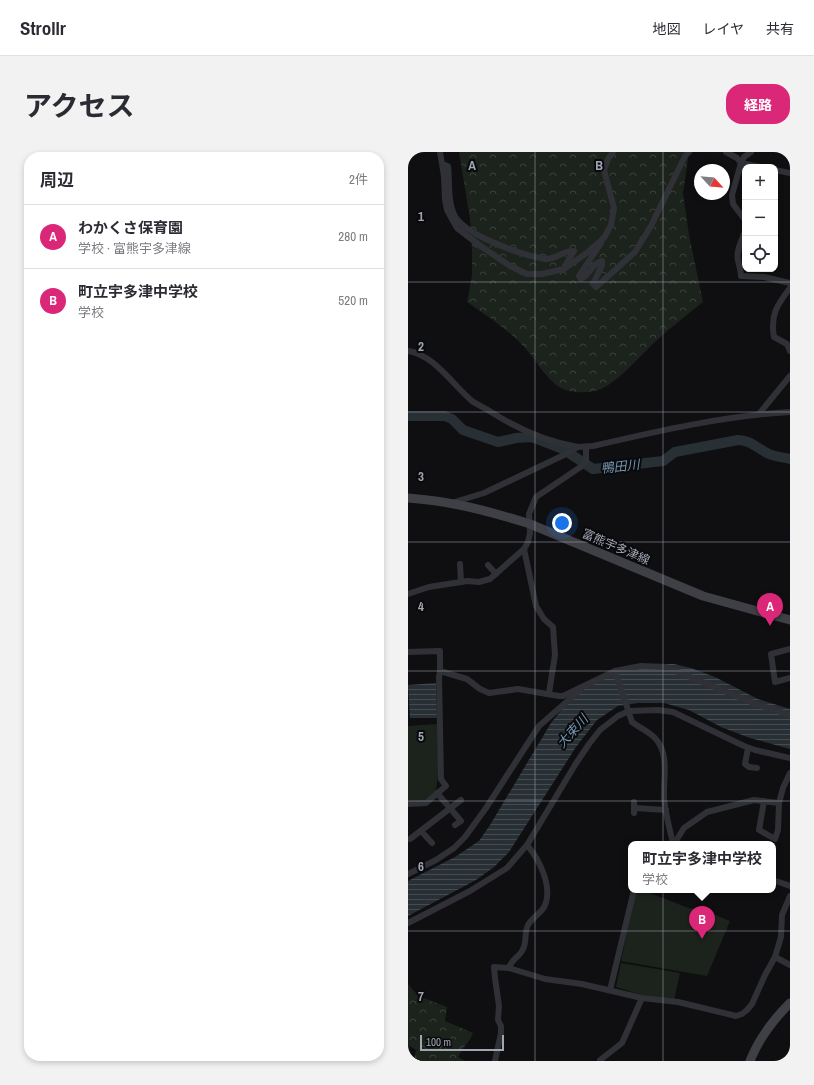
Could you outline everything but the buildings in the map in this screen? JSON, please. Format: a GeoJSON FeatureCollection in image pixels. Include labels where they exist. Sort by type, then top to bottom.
{"type":"FeatureCollection","features":[{"type":"Feature","properties":{"kind":"main road","name":"富熊宇多津線"},"geometry":{"type":"LineString","coordinates":[[408,498],[451,503],[479,509],[530,524],[703,596],[790,620]]}},
{"type":"Feature","properties":{"kind":"main road"},"geometry":{"type":"LineString","coordinates":[[750,1061],[762,1037],[774,1020],[790,1003]]}},
{"type":"Feature","properties":{"kind":"street"},"geometry":{"type":"LineString","coordinates":[[440,152],[444,176],[445,200],[449,214],[457,228],[510,266],[527,274],[542,274],[564,269],[588,252],[604,238]]}},
{"type":"Feature","properties":{"kind":"street"},"geometry":{"type":"LineString","coordinates":[[612,152],[604,170],[614,208],[611,225],[579,276],[581,279],[586,277],[595,264],[602,261],[602,265],[593,284],[596,287],[635,252],[651,226],[688,152]]}},
{"type":"Feature","properties":{"kind":"street"},"geometry":{"type":"LineString","coordinates":[[726,152],[741,163],[746,164]]}},
{"type":"Feature","properties":{"kind":"street"},"geometry":{"type":"LineString","coordinates":[[742,216],[732,204],[732,194],[741,163],[744,157],[751,152]]}},
{"type":"Feature","properties":{"kind":"street"},"geometry":{"type":"LineString","coordinates":[[442,164],[448,166],[449,192],[456,218],[466,227],[479,236],[502,247],[546,259],[569,250],[574,251],[564,269]]}},
{"type":"Feature","properties":{"kind":"street"},"geometry":{"type":"LineString","coordinates":[[778,171],[790,174]]}},
{"type":"Feature","properties":{"kind":"street"},"geometry":{"type":"LineString","coordinates":[[743,236],[739,244],[738,260],[741,268],[741,276],[764,277],[790,283]]}},
{"type":"Feature","properties":{"kind":"street"},"geometry":{"type":"LineString","coordinates":[[790,288],[781,300],[773,317],[774,337],[787,344],[790,351]]}},
{"type":"Feature","properties":{"kind":"street"},"geometry":{"type":"LineString","coordinates":[[408,351],[416,352],[433,363],[473,402],[509,423],[543,438],[565,445],[586,447],[688,425],[759,414],[790,412]]}},
{"type":"Feature","properties":{"kind":"street"},"geometry":{"type":"LineString","coordinates":[[759,414],[790,376]]}},
{"type":"Feature","properties":{"kind":"street"},"geometry":{"type":"LineString","coordinates":[[451,503],[484,493],[578,447]]}},
{"type":"Feature","properties":{"kind":"street"},"geometry":{"type":"LineString","coordinates":[[408,594],[429,587],[490,579],[524,549],[528,542],[530,533],[529,514],[536,497],[582,466],[586,461],[586,447]]}},
{"type":"Feature","properties":{"kind":"street"},"geometry":{"type":"LineString","coordinates":[[524,549],[536,606],[544,619],[553,627],[555,655],[549,693]]}},
{"type":"Feature","properties":{"kind":"street"},"geometry":{"type":"LineString","coordinates":[[460,564],[461,582]]}},
{"type":"Feature","properties":{"kind":"street"},"geometry":{"type":"LineString","coordinates":[[488,566],[496,574]]}},
{"type":"Feature","properties":{"kind":"street"},"geometry":{"type":"LineString","coordinates":[[790,649],[771,654],[775,682],[790,678]]}},
{"type":"Feature","properties":{"kind":"street"},"geometry":{"type":"LineString","coordinates":[[408,652],[440,650],[439,677],[441,779],[446,786],[426,803],[408,804]]}},
{"type":"Feature","properties":{"kind":"street"},"geometry":{"type":"LineString","coordinates":[[440,671],[467,679],[480,689],[489,693],[518,689],[563,696],[599,677],[616,671],[641,666],[666,667],[756,704],[790,715]]}},
{"type":"Feature","properties":{"kind":"street"},"geometry":{"type":"LineString","coordinates":[[616,671],[632,722],[638,727],[646,730],[656,739],[662,750],[665,762],[664,798],[672,841]]}},
{"type":"Feature","properties":{"kind":"street"},"geometry":{"type":"LineString","coordinates":[[408,874],[436,860],[454,848],[465,837],[486,808],[539,726],[584,686]]}},
{"type":"Feature","properties":{"kind":"street"},"geometry":{"type":"LineString","coordinates":[[408,923],[493,877],[510,864],[527,845],[575,764],[589,744],[605,726],[628,709],[672,712],[748,748],[790,758]]}},
{"type":"Feature","properties":{"kind":"street"},"geometry":{"type":"LineString","coordinates":[[748,748],[745,764],[749,767],[757,768]]}},
{"type":"Feature","properties":{"kind":"street"},"geometry":{"type":"LineString","coordinates":[[764,802],[758,830],[775,839],[778,830],[780,803],[783,788],[790,773]]}},
{"type":"Feature","properties":{"kind":"street"},"geometry":{"type":"LineString","coordinates":[[437,793],[461,821],[455,825]]}},
{"type":"Feature","properties":{"kind":"street"},"geometry":{"type":"LineString","coordinates":[[410,839],[461,800]]}},
{"type":"Feature","properties":{"kind":"street"},"geometry":{"type":"LineString","coordinates":[[675,841],[684,828],[707,812],[754,800],[780,803]]}},
{"type":"Feature","properties":{"kind":"street"},"geometry":{"type":"LineString","coordinates":[[634,808],[666,810]]}},
{"type":"Feature","properties":{"kind":"street"},"geometry":{"type":"LineString","coordinates":[[422,831],[432,843]]}},
{"type":"Feature","properties":{"kind":"street"},"geometry":{"type":"LineString","coordinates":[[509,968],[510,963],[519,956],[523,950],[529,925],[544,908],[547,901],[542,870],[534,854],[527,845]]}},
{"type":"Feature","properties":{"kind":"street"},"geometry":{"type":"LineString","coordinates":[[776,881],[790,886]]}},
{"type":"Feature","properties":{"kind":"street"},"geometry":{"type":"LineString","coordinates":[[610,990],[633,893]]}},
{"type":"Feature","properties":{"kind":"street"},"geometry":{"type":"LineString","coordinates":[[495,1061],[501,1026],[498,1020],[499,1006],[494,967],[509,968],[545,979],[582,984],[642,998],[678,1002],[736,1016],[742,1014],[752,1004],[775,957],[781,937],[782,915],[790,896]]}},
{"type":"Feature","properties":{"kind":"street"},"geometry":{"type":"LineString","coordinates":[[775,957],[790,965]]}},
{"type":"Feature","properties":{"kind":"street"},"geometry":{"type":"LineString","coordinates":[[600,1060],[622,1043],[642,998]]}},
{"type":"Feature","properties":{"kind":"green space"},"geometry":{"type":"Polygon","coordinates":[[[459,152],[689,152],[683,193],[689,235],[703,302],[673,326],[615,380],[601,389],[590,392],[577,392],[565,390],[555,384],[526,349],[498,324],[467,302],[472,276],[472,250],[470,219],[459,152]]]}},
{"type":"Feature","properties":{"kind":"green space"},"geometry":{"type":"Polygon","coordinates":[[[437,724],[438,771],[436,788],[434,793],[428,798],[419,801],[408,801],[408,726],[437,724]]]}},
{"type":"Feature","properties":{"kind":"green space"},"geometry":{"type":"Polygon","coordinates":[[[635,893],[650,893],[691,909],[692,908],[699,911],[701,909],[730,921],[707,976],[621,961],[635,893]]]}},
{"type":"Feature","properties":{"kind":"green space"},"geometry":{"type":"Polygon","coordinates":[[[621,963],[680,973],[674,1000],[642,995],[616,987],[621,963]]]}},
{"type":"Feature","properties":{"kind":"green space"},"geometry":{"type":"Polygon","coordinates":[[[408,984],[418,996],[447,1007],[445,1021],[473,1033],[458,1057],[465,1061],[414,1061],[416,1050],[408,1045],[408,984]]]}},
{"type":"Feature","properties":{"kind":"water","name":"大束川"},"geometry":{"type":"Polygon","coordinates":[[[654,664],[674,664],[691,668],[715,677],[758,699],[790,709],[790,749],[750,738],[721,727],[689,710],[664,703],[638,703],[618,706],[597,720],[576,747],[509,852],[494,867],[476,880],[408,916],[408,881],[455,857],[479,841],[551,723],[568,702],[589,685],[608,674],[654,664]]]}},
{"type":"Feature","properties":{"kind":"water"},"geometry":{"type":"Polygon","coordinates":[[[436,683],[437,718],[410,718],[408,685],[436,683]]]}},
{"type":"Feature","properties":{"kind":"waterway","name":"鴨田川"},"geometry":{"type":"LineString","coordinates":[[408,416],[445,416],[452,419],[463,430],[498,442],[516,438],[532,437],[563,449],[593,469],[663,461],[675,452],[738,440],[750,443],[770,454],[790,459]]}},
{"type":"Feature","properties":{"kind":"place","name":"わかくさ保育園"},"geometry":{"type":"Point","coordinates":[770,626]}},
{"type":"Feature","properties":{"kind":"place","name":"町立宇多津中学校"},"geometry":{"type":"Point","coordinates":[702,939]}}]}
